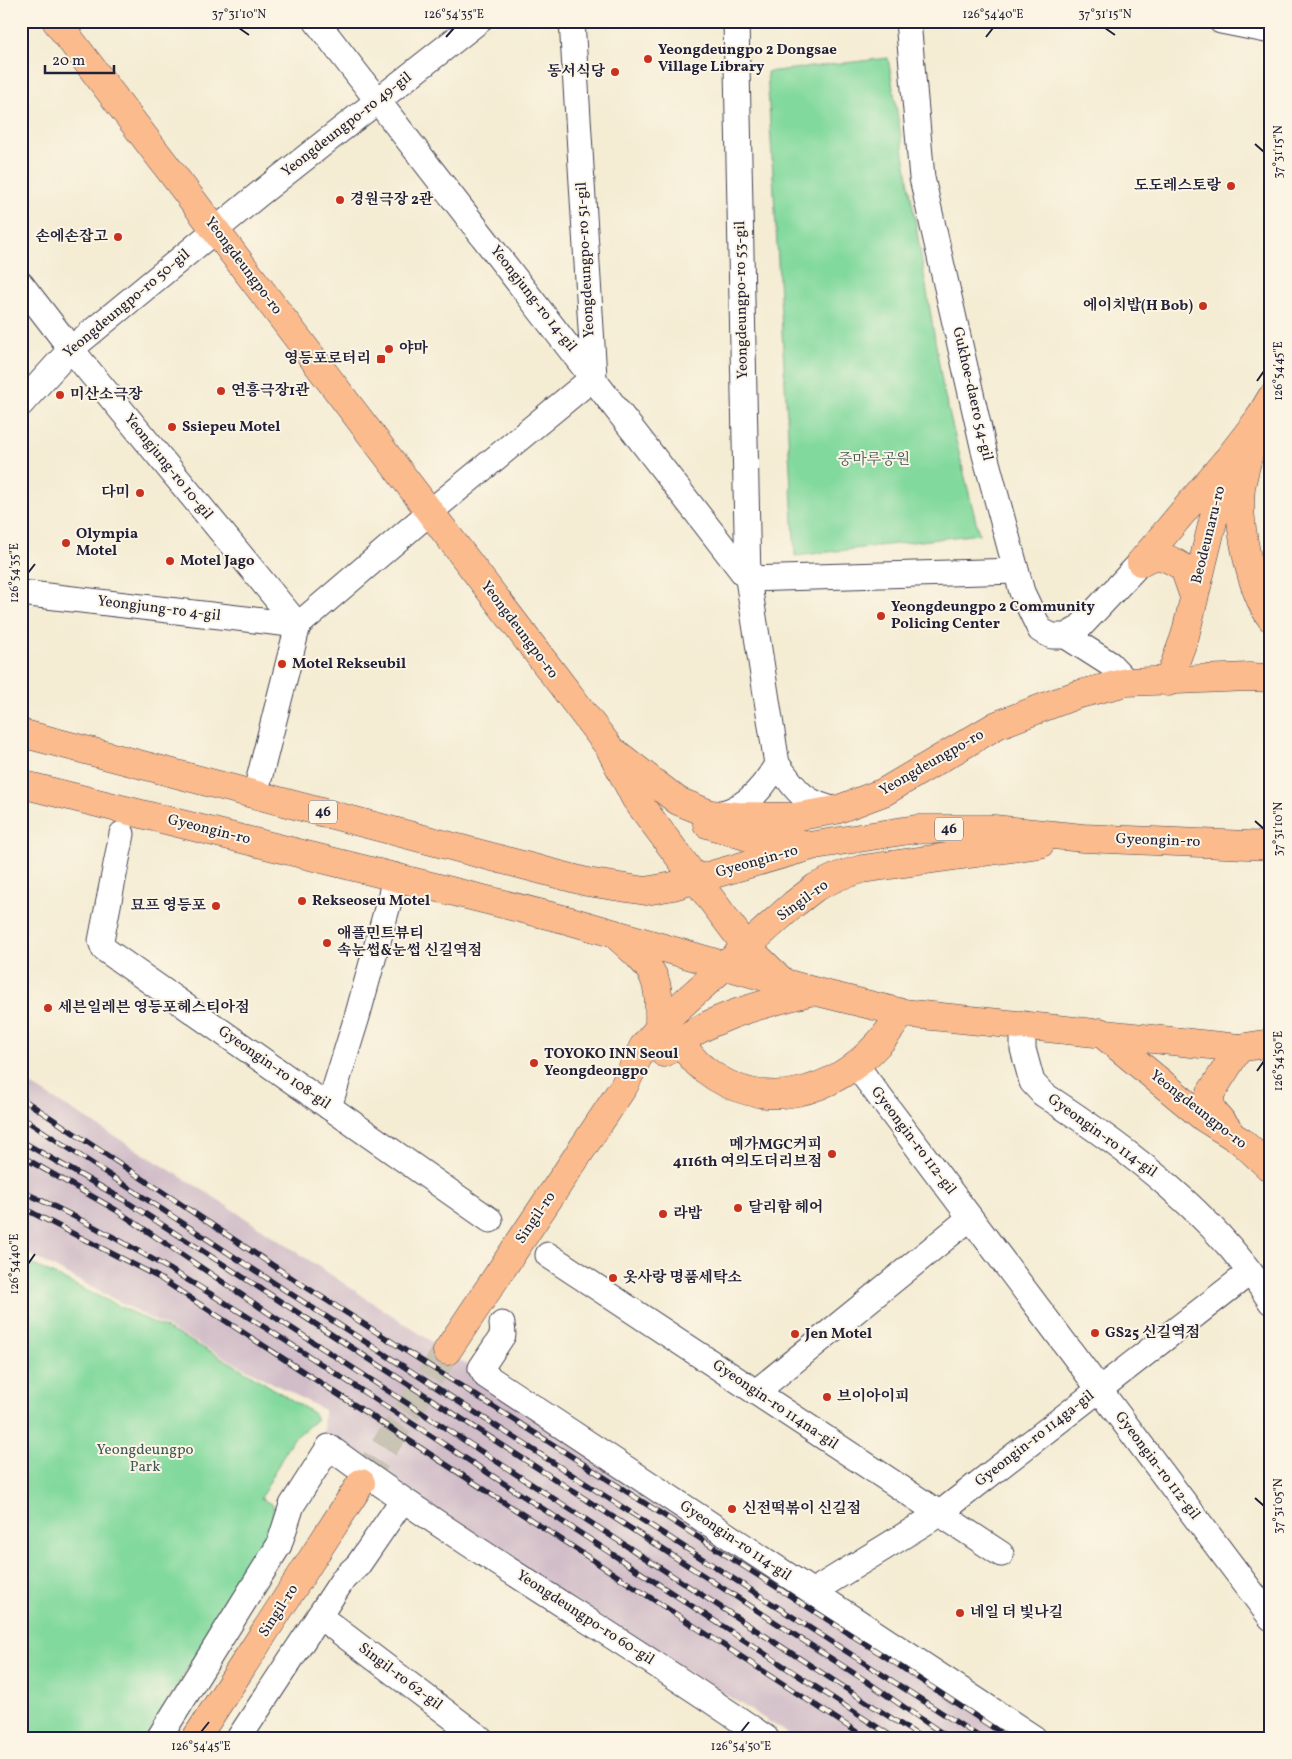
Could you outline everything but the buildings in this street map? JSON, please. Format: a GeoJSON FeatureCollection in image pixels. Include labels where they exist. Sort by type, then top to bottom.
{"type":"FeatureCollection","features":[{"type":"Feature","properties":{"kind":"main road","name":"Yeongdeungpo-ro"},"geometry":{"type":"LineString","coordinates":[[56,21],[609,747],[635,798],[746,946],[781,980]]}},
{"type":"Feature","properties":{"kind":"main road","name":"Beodeunaru-ro"},"geometry":{"type":"LineString","coordinates":[[1168,682],[1185,636],[1228,460],[1264,409]]}},
{"type":"Feature","properties":{"kind":"main road"},"geometry":{"type":"LineString","coordinates":[[1264,409],[1241,489],[1243,529],[1251,576],[1271,618]]}},
{"type":"Feature","properties":{"kind":"main road"},"geometry":{"type":"LineString","coordinates":[[1141,562],[1228,460]]}},
{"type":"Feature","properties":{"kind":"main road"},"geometry":{"type":"LineString","coordinates":[[1141,562],[1151,556],[1168,558],[1184,568],[1194,597]]}},
{"type":"Feature","properties":{"kind":"main road","name":"Yeongdeungpo-ro"},"geometry":{"type":"LineString","coordinates":[[609,747],[678,801],[710,814],[794,817],[836,810],[884,792],[997,725],[1076,695],[1127,682],[1168,682],[1249,677],[1271,678]]}},
{"type":"Feature","properties":{"kind":"main road","name":"Gyeongin-ro"},"geometry":{"type":"LineString","coordinates":[[21,734],[587,882],[646,891],[815,846],[916,829],[994,829],[1083,838],[1271,846]]}},
{"type":"Feature","properties":{"kind":"main road","name":"Gyeongin-ro"},"geometry":{"type":"LineString","coordinates":[[21,784],[396,876],[613,932],[813,991],[903,1012],[1100,1032]]}},
{"type":"Feature","properties":{"kind":"main road"},"geometry":{"type":"LineString","coordinates":[[678,801],[710,826],[748,837],[815,846]]}},
{"type":"Feature","properties":{"kind":"main road","name":"Singil-ro"},"geometry":{"type":"LineString","coordinates":[[668,1035],[668,1017],[746,946],[816,887],[839,876],[862,869],[1083,838]]}},
{"type":"Feature","properties":{"kind":"main road"},"geometry":{"type":"LineString","coordinates":[[613,932],[647,963],[657,979],[668,1035],[702,1068],[738,1088],[758,1094],[778,1096],[798,1093],[821,1085],[855,1064],[880,1042],[903,1012]]}},
{"type":"Feature","properties":{"kind":"main road","name":"Singil-ro"},"geometry":{"type":"LineString","coordinates":[[447,1351],[624,1086],[668,1035],[739,1010],[813,991]]}},
{"type":"Feature","properties":{"kind":"main road","name":"Yeongdeungpo-ro"},"geometry":{"type":"LineString","coordinates":[[1100,1032],[1204,1118],[1235,1137],[1271,1169]]}},
{"type":"Feature","properties":{"kind":"main road"},"geometry":{"type":"LineString","coordinates":[[1100,1032],[1240,1048],[1271,1043]]}},
{"type":"Feature","properties":{"kind":"main road"},"geometry":{"type":"LineString","coordinates":[[1235,1137],[1211,1109],[1210,1094],[1240,1048]]}},
{"type":"Feature","properties":{"kind":"main road","name":"Singil-ro"},"geometry":{"type":"LineString","coordinates":[[196,1738],[362,1483]]}},
{"type":"Feature","properties":{"kind":"street","name":"Yeongjung-ro 14-gil"},"geometry":{"type":"LineString","coordinates":[[316,21],[594,377],[748,579]]}},
{"type":"Feature","properties":{"kind":"street","name":"Yeongdeungpo-ro 49-gil"},"geometry":{"type":"LineString","coordinates":[[216,230],[479,21]]}},
{"type":"Feature","properties":{"kind":"street","name":"Yeongdeungpo-ro 51-gil"},"geometry":{"type":"LineString","coordinates":[[572,21],[594,377]]}},
{"type":"Feature","properties":{"kind":"street","name":"Yeongdeungpo-ro 53-gil"},"geometry":{"type":"LineString","coordinates":[[736,21],[748,579],[777,764]]}},
{"type":"Feature","properties":{"kind":"street","name":"Gukhoe-daero 54-gil"},"geometry":{"type":"LineString","coordinates":[[908,21],[922,178],[985,455],[1016,571],[1032,617],[1040,630],[1052,636],[1066,636]]}},
{"type":"Feature","properties":{"kind":"street"},"geometry":{"type":"LineString","coordinates":[[1220,21],[1271,30]]}},
{"type":"Feature","properties":{"kind":"street","name":"Yeongdeungpo-ro 50-gil"},"geometry":{"type":"LineString","coordinates":[[21,404],[71,349],[216,230]]}},
{"type":"Feature","properties":{"kind":"street","name":"Yeongjung-ro 10-gil"},"geometry":{"type":"LineString","coordinates":[[21,284],[71,349],[298,625]]}},
{"type":"Feature","properties":{"kind":"street"},"geometry":{"type":"LineString","coordinates":[[255,795],[298,625],[430,512],[594,377]]}},
{"type":"Feature","properties":{"kind":"street"},"geometry":{"type":"LineString","coordinates":[[1127,682],[1110,664],[1066,636],[1078,629],[1141,562]]}},
{"type":"Feature","properties":{"kind":"street"},"geometry":{"type":"LineString","coordinates":[[748,579],[1016,571]]}},
{"type":"Feature","properties":{"kind":"street","name":"Yeongjung-ro 4-gil"},"geometry":{"type":"LineString","coordinates":[[21,593],[298,625]]}},
{"type":"Feature","properties":{"kind":"street"},"geometry":{"type":"LineString","coordinates":[[710,814],[721,813],[750,799],[765,785],[777,764],[800,795],[815,805],[836,810]]}},
{"type":"Feature","properties":{"kind":"street","name":"Gyeongin-ro 108-gil"},"geometry":{"type":"LineString","coordinates":[[122,834],[101,941],[104,949],[490,1220]]}},
{"type":"Feature","properties":{"kind":"street"},"geometry":{"type":"LineString","coordinates":[[329,1107],[357,1017],[396,876]]}},
{"type":"Feature","properties":{"kind":"street","name":"Gyeongin-ro 114-gil"},"geometry":{"type":"LineString","coordinates":[[1023,1024],[1023,1049],[1032,1082],[1043,1094],[1139,1159],[1202,1217],[1271,1302]]}},
{"type":"Feature","properties":{"kind":"street","name":"Gyeongin-ro 112-gil"},"geometry":{"type":"LineString","coordinates":[[855,1064],[1271,1618]]}},
{"type":"Feature","properties":{"kind":"street"},"geometry":{"type":"LineString","coordinates":[[756,1392],[970,1218]]}},
{"type":"Feature","properties":{"kind":"street","name":"Gyeongin-ro 114na-gil"},"geometry":{"type":"LineString","coordinates":[[548,1255],[1001,1554]]}},
{"type":"Feature","properties":{"kind":"street","name":"Gyeongin-ro 114ga-gil"},"geometry":{"type":"LineString","coordinates":[[812,1592],[939,1514],[1249,1273]]}},
{"type":"Feature","properties":{"kind":"street","name":"Gyeongin-ro 114-gil"},"geometry":{"type":"LineString","coordinates":[[502,1324],[502,1335],[481,1368],[486,1376],[1034,1738]]}},
{"type":"Feature","properties":{"kind":"street","name":"Yeongdeungpo-ro 60-gil"},"geometry":{"type":"LineString","coordinates":[[159,1738],[280,1545],[292,1505],[329,1447],[402,1501],[703,1694],[766,1738]]}},
{"type":"Feature","properties":{"kind":"street"},"geometry":{"type":"LineString","coordinates":[[239,1738],[344,1578],[358,1564],[402,1501]]}},
{"type":"Feature","properties":{"kind":"street","name":"Singil-ro 62-gil"},"geometry":{"type":"LineString","coordinates":[[319,1616],[480,1738]]}},
{"type":"Feature","properties":{"kind":"shaded area"},"geometry":{"type":"Polygon","coordinates":[[[21,1079],[206,1192],[1030,1738],[794,1737],[371,1474],[323,1441],[324,1410],[21,1250],[21,1079]]]}},
{"type":"Feature","properties":{"kind":"green space","name":"중마루공원"},"geometry":{"type":"Polygon","coordinates":[[[888,58],[943,388],[979,534],[795,556],[767,72],[888,58]]]}},
{"type":"Feature","properties":{"kind":"green space","name":"Yeongdeungpo Park"},"geometry":{"type":"Polygon","coordinates":[[[21,1259],[177,1334],[233,1364],[313,1413],[317,1419],[291,1441],[261,1498],[274,1506],[271,1528],[146,1738],[21,1738],[21,1259]]]}},
{"type":"Feature","properties":{"kind":"tunnel"},"geometry":{"type":"LineString","coordinates":[[361,1483],[447,1351]]}},
{"type":"Feature","properties":{"kind":"railway"},"geometry":{"type":"LineString","coordinates":[[21,1098],[298,1282],[886,1657],[1009,1738]]}},
{"type":"Feature","properties":{"kind":"railway"},"geometry":{"type":"LineString","coordinates":[[21,1117],[291,1294],[981,1738]]}},
{"type":"Feature","properties":{"kind":"railway"},"geometry":{"type":"LineString","coordinates":[[21,1141],[124,1200],[869,1683],[949,1738]]}},
{"type":"Feature","properties":{"kind":"railway"},"geometry":{"type":"LineString","coordinates":[[21,1156],[116,1210],[276,1318],[922,1738]]}},
{"type":"Feature","properties":{"kind":"railway"},"geometry":{"type":"LineString","coordinates":[[21,1191],[117,1239],[269,1330],[894,1738]]}},
{"type":"Feature","properties":{"kind":"railway"},"geometry":{"type":"LineString","coordinates":[[21,1207],[158,1277],[866,1738]]}},
{"type":"Feature","properties":{"kind":"place","name":"Yeongdeungpo 2 Dongsae Village Library"},"geometry":{"type":"Point","coordinates":[648,59]}},
{"type":"Feature","properties":{"kind":"place","name":"동서식당"},"geometry":{"type":"Point","coordinates":[615,72]}},
{"type":"Feature","properties":{"kind":"place","name":"도도레스토랑"},"geometry":{"type":"Point","coordinates":[1231,186]}},
{"type":"Feature","properties":{"kind":"place","name":"경원극장 2관"},"geometry":{"type":"Point","coordinates":[340,200]}},
{"type":"Feature","properties":{"kind":"place","name":"손에손잡고"},"geometry":{"type":"Point","coordinates":[118,237]}},
{"type":"Feature","properties":{"kind":"place","name":"에이치밥(H Bob)"},"geometry":{"type":"Point","coordinates":[1203,306]}},
{"type":"Feature","properties":{"kind":"place","name":"야마"},"geometry":{"type":"Point","coordinates":[389,349]}},
{"type":"Feature","properties":{"kind":"place","name":"영등포로터리"},"geometry":{"type":"Point","coordinates":[381,359]}},
{"type":"Feature","properties":{"kind":"place","name":"연흥극장1관"},"geometry":{"type":"Point","coordinates":[221,391]}},
{"type":"Feature","properties":{"kind":"place","name":"미산소극장"},"geometry":{"type":"Point","coordinates":[60,395]}},
{"type":"Feature","properties":{"kind":"place","name":"Ssiepeu Motel"},"geometry":{"type":"Point","coordinates":[172,427]}},
{"type":"Feature","properties":{"kind":"place","name":"다미"},"geometry":{"type":"Point","coordinates":[140,493]}},
{"type":"Feature","properties":{"kind":"place","name":"Olympia Motel"},"geometry":{"type":"Point","coordinates":[66,543]}},
{"type":"Feature","properties":{"kind":"place","name":"Motel Jago"},"geometry":{"type":"Point","coordinates":[170,561]}},
{"type":"Feature","properties":{"kind":"place","name":"Yeongdeungpo 2 Community Policing Center"},"geometry":{"type":"Point","coordinates":[881,616]}},
{"type":"Feature","properties":{"kind":"place","name":"Motel Rekseubil"},"geometry":{"type":"Point","coordinates":[282,664]}},
{"type":"Feature","properties":{"kind":"place","name":"Rekseoseu Motel"},"geometry":{"type":"Point","coordinates":[302,901]}},
{"type":"Feature","properties":{"kind":"place","name":"묘프 영등포"},"geometry":{"type":"Point","coordinates":[216,906]}},
{"type":"Feature","properties":{"kind":"place","name":"애플민트뷰티 속눈썹&눈썹 신길역점"},"geometry":{"type":"Point","coordinates":[327,943]}},
{"type":"Feature","properties":{"kind":"place","name":"세븐일레븐 영등포헤스티아점"},"geometry":{"type":"Point","coordinates":[48,1008]}},
{"type":"Feature","properties":{"kind":"place","name":"TOYOKO INN Seoul Yeongdeongpo"},"geometry":{"type":"Point","coordinates":[534,1063]}},
{"type":"Feature","properties":{"kind":"place","name":"메가MGC커피 4116th 여의도더리브점"},"geometry":{"type":"Point","coordinates":[832,1154]}},
{"type":"Feature","properties":{"kind":"place","name":"달리함 헤어"},"geometry":{"type":"Point","coordinates":[738,1208]}},
{"type":"Feature","properties":{"kind":"place","name":"라밥"},"geometry":{"type":"Point","coordinates":[663,1214]}},
{"type":"Feature","properties":{"kind":"place","name":"옷사랑 명품세탁소"},"geometry":{"type":"Point","coordinates":[613,1278]}},
{"type":"Feature","properties":{"kind":"place","name":"GS25 신길역점"},"geometry":{"type":"Point","coordinates":[1095,1333]}},
{"type":"Feature","properties":{"kind":"place","name":"Jen Motel"},"geometry":{"type":"Point","coordinates":[795,1334]}},
{"type":"Feature","properties":{"kind":"place","name":"브이아이피"},"geometry":{"type":"Point","coordinates":[827,1397]}},
{"type":"Feature","properties":{"kind":"place","name":"신전떡볶이 신길점"},"geometry":{"type":"Point","coordinates":[732,1509]}},
{"type":"Feature","properties":{"kind":"place","name":"네일 더 빛나길"},"geometry":{"type":"Point","coordinates":[960,1613]}}]}
